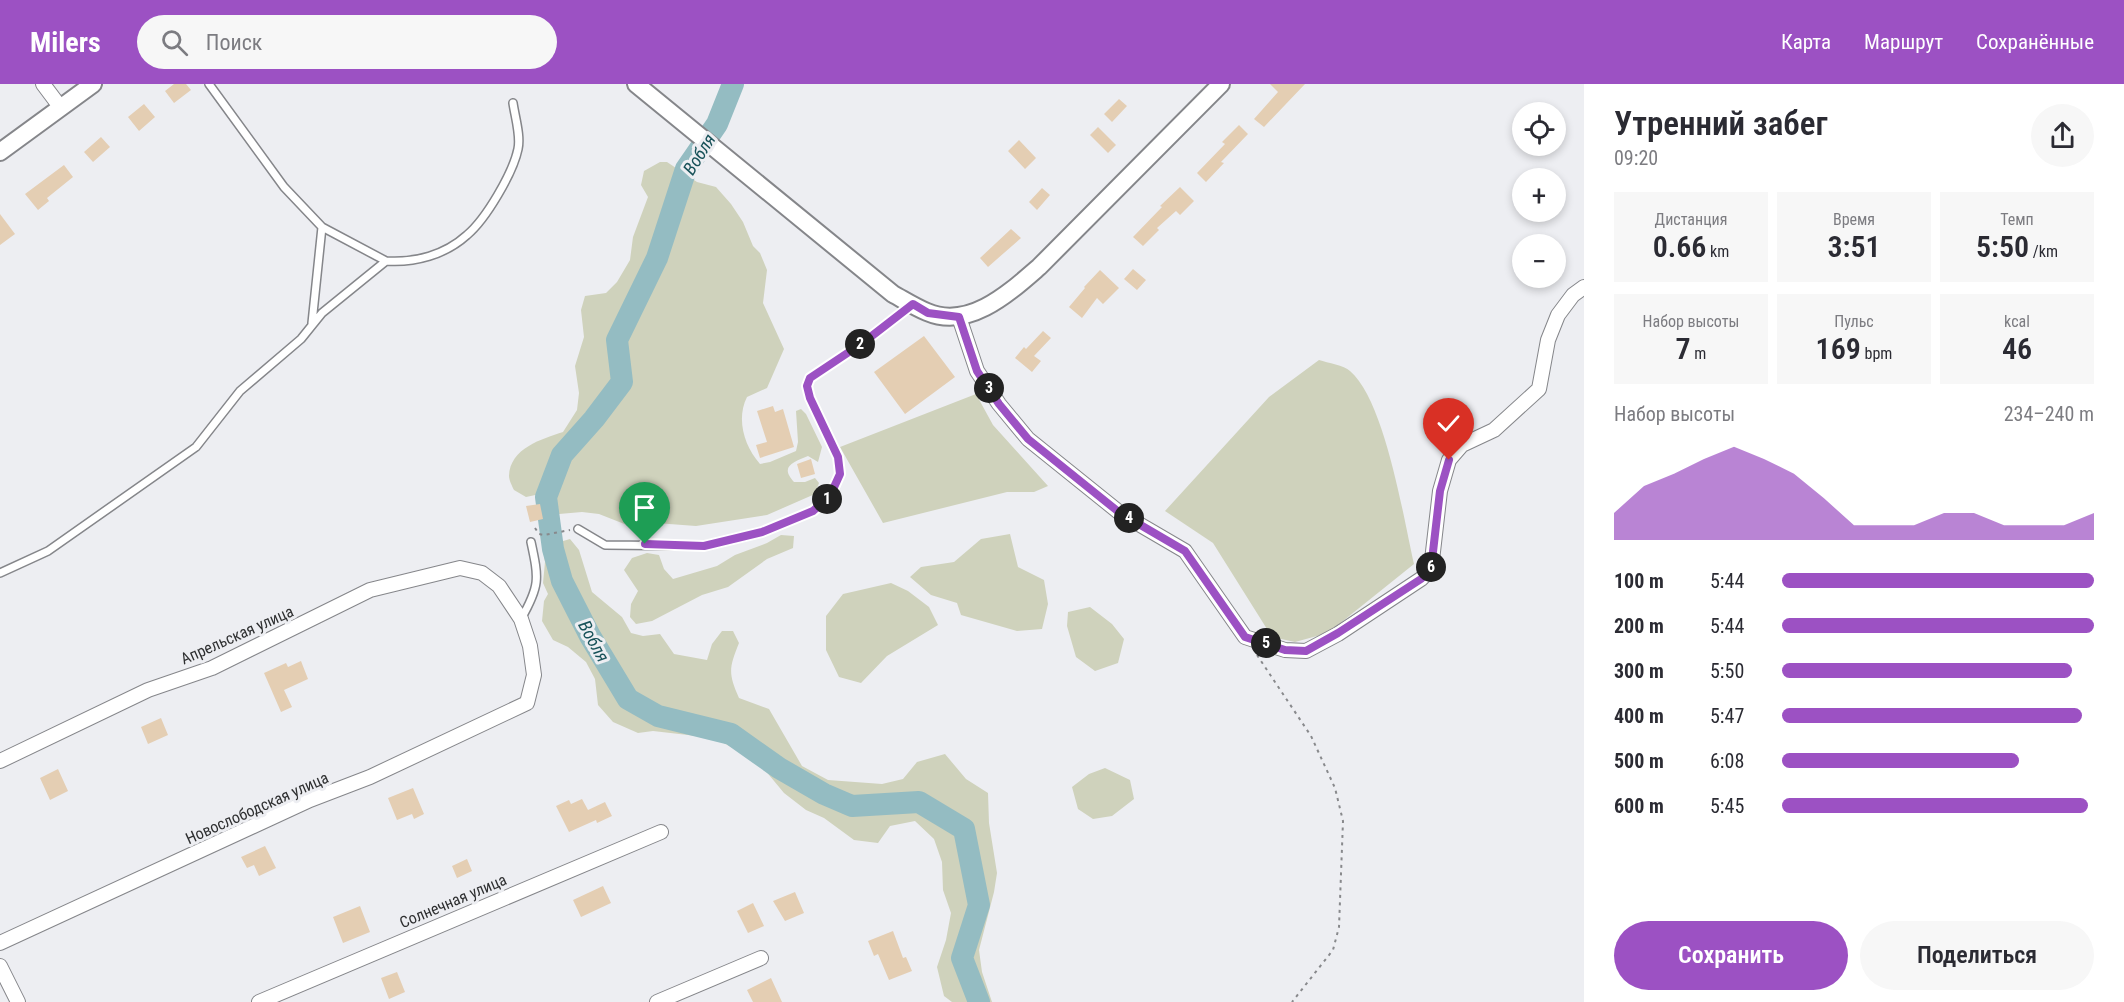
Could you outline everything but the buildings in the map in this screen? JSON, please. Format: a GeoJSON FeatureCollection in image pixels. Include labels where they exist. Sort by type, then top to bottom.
{"type":"FeatureCollection","features":[{"type":"Feature","properties":{"kind":"street"},"geometry":{"type":"LineString","coordinates":[[43,84],[61,108]]}},
{"type":"Feature","properties":{"kind":"street"},"geometry":{"type":"LineString","coordinates":[[0,152],[93,84]]}},
{"type":"Feature","properties":{"kind":"street"},"geometry":{"type":"LineString","coordinates":[[636,84],[893,294],[928,313],[959,317],[987,307],[1022,282],[1221,84]]}},
{"type":"Feature","properties":{"kind":"street"},"geometry":{"type":"LineString","coordinates":[[959,317],[977,371],[999,404],[1028,439],[1120,513],[1185,551],[1245,637],[1285,650],[1306,651],[1421,579],[1431,569],[1440,491],[1449,460],[1462,446],[1494,430],[1539,389],[1548,340],[1558,315],[1573,296],[1584,287]]}},
{"type":"Feature","properties":{"kind":"street","name":"Апрельская улица"},"geometry":{"type":"LineString","coordinates":[[0,761],[148,690],[212,668],[370,590],[460,568],[482,573],[499,585],[521,619]]}},
{"type":"Feature","properties":{"kind":"street","name":"Новослободская улица"},"geometry":{"type":"LineString","coordinates":[[0,943],[310,800],[370,777],[527,703],[534,675],[530,646],[521,619]]}},
{"type":"Feature","properties":{"kind":"street","name":"Солнечная улица"},"geometry":{"type":"LineString","coordinates":[[259,1002],[661,832]]}},
{"type":"Feature","properties":{"kind":"street"},"geometry":{"type":"LineString","coordinates":[[657,1002],[761,957]]}},
{"type":"Feature","properties":{"kind":"street"},"geometry":{"type":"LineString","coordinates":[[0,966],[18,1002]]}},
{"type":"Feature","properties":{"kind":"lane"},"geometry":{"type":"LineString","coordinates":[[208,84],[284,187],[322,227],[386,261],[406,262],[437,254],[468,235],[506,182],[519,147],[513,103]]}},
{"type":"Feature","properties":{"kind":"lane"},"geometry":{"type":"LineString","coordinates":[[312,326],[322,227]]}},
{"type":"Feature","properties":{"kind":"lane"},"geometry":{"type":"LineString","coordinates":[[0,573],[48,551],[196,447],[240,391],[301,339],[322,313],[386,261]]}},
{"type":"Feature","properties":{"kind":"lane"},"geometry":{"type":"LineString","coordinates":[[578,530],[604,545],[704,546],[762,532],[813,511],[830,496],[840,474],[838,457],[810,398],[807,386],[810,378],[864,342],[913,304]]}},
{"type":"Feature","properties":{"kind":"lane"},"geometry":{"type":"LineString","coordinates":[[521,619],[534,596],[538,579],[531,542]]}},
{"type":"Feature","properties":{"kind":"path"},"geometry":{"type":"LineString","coordinates":[[535,528],[539,534],[544,535],[564,531]]}},
{"type":"Feature","properties":{"kind":"path"},"geometry":{"type":"LineString","coordinates":[[1245,637],[1311,736],[1335,788],[1343,821],[1339,927],[1333,950],[1292,1002]]}},
{"type":"Feature","properties":{"kind":"green space"},"geometry":{"type":"Polygon","coordinates":[[[660,162],[667,162],[697,182],[716,187],[743,222],[767,270],[763,303],[784,349],[767,388],[747,397],[744,405],[743,432],[754,457],[760,464],[796,451],[798,442],[796,411],[801,409],[806,414],[822,447],[818,462],[808,456],[788,468],[794,482],[805,482],[815,478],[819,483],[815,494],[767,515],[696,526],[656,523],[632,527],[599,514],[582,512],[559,514],[553,503],[540,494],[526,497],[514,490],[509,479],[515,458],[528,446],[563,432],[577,410],[579,393],[575,366],[584,337],[581,310],[585,296],[606,293],[617,282],[630,260],[633,237],[648,197],[641,185],[644,171],[660,162]]]}},
{"type":"Feature","properties":{"kind":"green space"},"geometry":{"type":"Polygon","coordinates":[[[1319,360],[1350,371],[1362,386],[1373,407],[1391,461],[1414,564],[1328,633],[1295,642],[1272,637],[1213,543],[1165,511],[1269,397],[1319,360]]]}},
{"type":"Feature","properties":{"kind":"green space"},"geometry":{"type":"Polygon","coordinates":[[[976,394],[993,425],[1048,486],[1034,492],[1007,492],[883,523],[840,447],[976,394]]]}},
{"type":"Feature","properties":{"kind":"green space"},"geometry":{"type":"Polygon","coordinates":[[[1010,534],[1018,567],[1044,580],[1048,604],[1042,629],[1017,631],[961,615],[957,603],[931,595],[910,577],[921,567],[954,562],[981,539],[1010,534]]]}},
{"type":"Feature","properties":{"kind":"green space"},"geometry":{"type":"Polygon","coordinates":[[[781,535],[794,536],[793,548],[767,559],[728,587],[702,595],[652,621],[636,624],[630,617],[631,604],[638,591],[624,570],[632,558],[647,553],[659,555],[664,569],[673,579],[717,566],[735,555],[781,535]]]}},
{"type":"Feature","properties":{"kind":"green space"},"geometry":{"type":"Polygon","coordinates":[[[570,539],[579,550],[592,592],[622,617],[631,633],[643,636],[660,634],[674,654],[707,660],[712,644],[722,631],[733,631],[739,643],[731,671],[739,698],[769,709],[802,766],[828,780],[882,784],[903,779],[917,762],[945,754],[966,779],[988,793],[989,823],[997,873],[979,950],[982,972],[992,1002],[952,1002],[944,996],[937,967],[946,940],[951,913],[943,890],[942,862],[934,839],[915,821],[890,826],[878,843],[854,840],[824,818],[806,810],[784,793],[760,764],[714,738],[653,731],[638,733],[613,722],[598,705],[595,679],[586,662],[568,647],[553,640],[542,621],[544,601],[548,594],[543,583],[545,562],[543,550],[546,546],[570,539]]]}},
{"type":"Feature","properties":{"kind":"green space"},"geometry":{"type":"Polygon","coordinates":[[[891,583],[908,591],[929,607],[938,625],[887,656],[861,683],[839,677],[826,650],[826,616],[843,594],[891,583]]]}},
{"type":"Feature","properties":{"kind":"green space"},"geometry":{"type":"Polygon","coordinates":[[[1090,607],[1112,624],[1124,639],[1118,663],[1095,671],[1076,657],[1067,626],[1068,612],[1090,607]]]}},
{"type":"Feature","properties":{"kind":"green space"},"geometry":{"type":"Polygon","coordinates":[[[1105,768],[1130,780],[1134,799],[1112,816],[1093,819],[1078,809],[1072,787],[1089,774],[1105,768]]]}},
{"type":"Feature","properties":{"kind":"waterway","name":"Вобля"},"geometry":{"type":"LineString","coordinates":[[733,84],[717,124],[686,169],[657,258],[617,340],[622,382],[594,419],[562,455],[546,497],[553,549],[562,581],[590,636],[628,699],[658,716],[731,734],[779,768],[824,794],[852,806],[919,802],[964,829],[979,905],[962,958],[979,1002]]}},
{"type":"Feature","properties":{"kind":"route"},"geometry":{"type":"LineString","coordinates":[[645,544],[704,546],[762,532],[813,511],[830,496],[840,474],[838,457],[810,398],[807,386],[810,378],[864,342],[913,304],[928,313],[959,317],[977,371],[999,404],[1028,439],[1120,513],[1185,551],[1245,637],[1285,650],[1306,651],[1421,579],[1431,569],[1440,491],[1449,460]]}}]}
